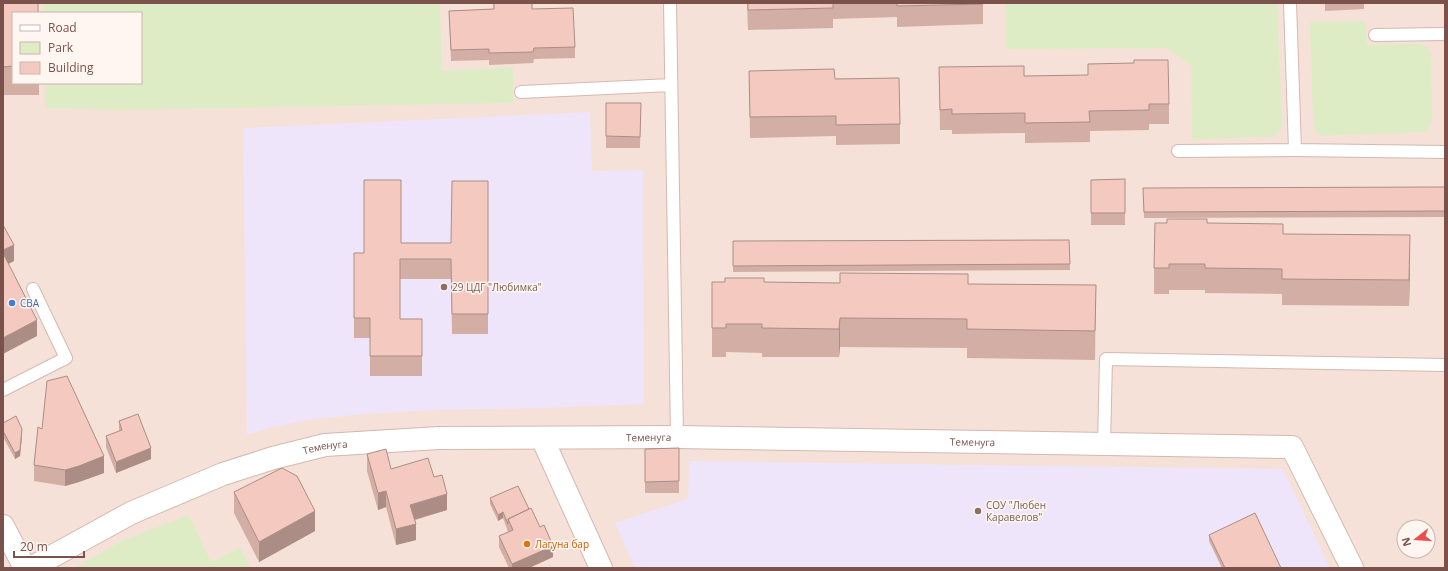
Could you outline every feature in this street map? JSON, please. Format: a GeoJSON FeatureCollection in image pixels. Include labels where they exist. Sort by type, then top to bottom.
{"type":"FeatureCollection","features":[{"type":"Feature","properties":{"kind":"street","name":"Теменуга"},"geometry":{"type":"LineString","coordinates":[[31,568],[131,513],[223,474],[273,458],[325,445],[439,438],[677,437],[1292,447],[1352,568]]}},
{"type":"Feature","properties":{"kind":"street"},"geometry":{"type":"LineString","coordinates":[[542,438],[600,568]]}},
{"type":"Feature","properties":{"kind":"street"},"geometry":{"type":"LineString","coordinates":[[3,526],[25,568]]}},
{"type":"Feature","properties":{"kind":"lane"},"geometry":{"type":"LineString","coordinates":[[670,3],[677,437]]}},
{"type":"Feature","properties":{"kind":"lane"},"geometry":{"type":"LineString","coordinates":[[1290,3],[1295,150]]}},
{"type":"Feature","properties":{"kind":"lane"},"geometry":{"type":"LineString","coordinates":[[1375,35],[1445,34]]}},
{"type":"Feature","properties":{"kind":"lane"},"geometry":{"type":"LineString","coordinates":[[521,92],[671,85]]}},
{"type":"Feature","properties":{"kind":"lane"},"geometry":{"type":"LineString","coordinates":[[1178,151],[1295,150],[1445,152]]}},
{"type":"Feature","properties":{"kind":"lane"},"geometry":{"type":"LineString","coordinates":[[3,390],[66,358],[33,289]]}},
{"type":"Feature","properties":{"kind":"lane"},"geometry":{"type":"LineString","coordinates":[[1104,444],[1106,359],[1445,365]]}},
{"type":"Feature","properties":{"kind":"shaded area"},"geometry":{"type":"Polygon","coordinates":[[[3,3],[1445,3],[1445,568],[3,568],[3,3]]]}},
{"type":"Feature","properties":{"kind":"shaded area","name":"29 ЦДГ \"Любимка\""},"geometry":{"type":"Polygon","coordinates":[[[590,112],[592,171],[643,170],[644,404],[434,410],[364,414],[316,419],[272,427],[247,435],[243,128],[590,112]]]}},
{"type":"Feature","properties":{"kind":"shaded area","name":"СОУ \"Любен Каравелов\""},"geometry":{"type":"Polygon","coordinates":[[[689,461],[1283,469],[1330,568],[635,568],[615,523],[688,499],[689,461]]]}},
{"type":"Feature","properties":{"kind":"green space"},"geometry":{"type":"Polygon","coordinates":[[[44,3],[440,3],[442,71],[513,67],[513,103],[119,110],[45,108],[45,84],[142,84],[142,12],[44,12],[44,3]]]}},
{"type":"Feature","properties":{"kind":"green space"},"geometry":{"type":"Polygon","coordinates":[[[1005,3],[1277,3],[1282,127],[1275,136],[1192,140],[1191,66],[1167,48],[1006,49],[1005,3]]]}},
{"type":"Feature","properties":{"kind":"green space"},"geometry":{"type":"Polygon","coordinates":[[[1365,21],[1367,45],[1417,44],[1428,47],[1431,55],[1432,120],[1426,132],[1321,136],[1316,132],[1313,122],[1310,22],[1365,21]]]}},
{"type":"Feature","properties":{"kind":"green space"},"geometry":{"type":"Polygon","coordinates":[[[189,515],[211,562],[240,547],[251,568],[74,568],[123,540],[189,515]]]}},
{"type":"Feature","properties":{"kind":"building"},"geometry":{"type":"Polygon","coordinates":[[[3,3],[38,3],[38,12],[12,12],[12,66],[3,67],[3,3]]]}},
{"type":"Feature","properties":{"kind":"building"},"geometry":{"type":"Polygon","coordinates":[[[494,3],[532,3],[532,9],[573,8],[575,47],[534,48],[533,52],[489,53],[489,49],[451,50],[449,11],[494,9],[494,3]]]}},
{"type":"Feature","properties":{"kind":"building"},"geometry":{"type":"Polygon","coordinates":[[[748,3],[833,3],[833,8],[748,10],[748,3]]]}},
{"type":"Feature","properties":{"kind":"building"},"geometry":{"type":"Polygon","coordinates":[[[897,3],[983,3],[983,4],[897,6],[897,3]]]}},
{"type":"Feature","properties":{"kind":"building"},"geometry":{"type":"Polygon","coordinates":[[[1134,60],[1168,60],[1169,104],[1149,104],[1149,110],[1089,111],[1090,122],[1025,123],[1025,113],[952,114],[952,109],[940,110],[939,67],[1024,66],[1024,76],[1088,75],[1088,64],[1134,63],[1134,60]]]}},
{"type":"Feature","properties":{"kind":"building"},"geometry":{"type":"Polygon","coordinates":[[[834,69],[835,79],[899,78],[900,124],[836,125],[836,116],[750,117],[749,71],[834,69]]]}},
{"type":"Feature","properties":{"kind":"building"},"geometry":{"type":"Polygon","coordinates":[[[606,103],[641,103],[640,137],[606,136],[606,103]]]}},
{"type":"Feature","properties":{"kind":"building"},"geometry":{"type":"Polygon","coordinates":[[[1125,179],[1125,213],[1091,213],[1091,180],[1125,179]]]}},
{"type":"Feature","properties":{"kind":"building"},"geometry":{"type":"Polygon","coordinates":[[[364,180],[401,180],[401,243],[451,243],[452,181],[488,181],[488,314],[452,314],[451,259],[400,259],[400,319],[422,319],[422,356],[370,356],[370,318],[354,318],[354,253],[364,253],[364,180]]]}},
{"type":"Feature","properties":{"kind":"building"},"geometry":{"type":"Polygon","coordinates":[[[1445,187],[1445,211],[1144,212],[1143,188],[1445,187]]]}},
{"type":"Feature","properties":{"kind":"building"},"geometry":{"type":"Polygon","coordinates":[[[1167,219],[1207,219],[1207,223],[1283,224],[1283,234],[1410,235],[1409,280],[1282,279],[1282,269],[1205,268],[1205,264],[1169,264],[1169,268],[1154,268],[1155,223],[1167,223],[1167,219]]]}},
{"type":"Feature","properties":{"kind":"building"},"geometry":{"type":"Polygon","coordinates":[[[3,225],[14,245],[3,250],[3,225]]]}},
{"type":"Feature","properties":{"kind":"building"},"geometry":{"type":"Polygon","coordinates":[[[1069,240],[1070,264],[733,266],[733,241],[1069,240]]]}},
{"type":"Feature","properties":{"kind":"building","name":"CBA"},"geometry":{"type":"Polygon","coordinates":[[[3,253],[37,320],[3,338],[3,253]]]}},
{"type":"Feature","properties":{"kind":"building"},"geometry":{"type":"Polygon","coordinates":[[[840,273],[968,274],[968,284],[1096,285],[1095,331],[967,329],[967,319],[840,318],[839,329],[762,328],[762,324],[726,324],[726,328],[712,328],[712,282],[725,282],[725,278],[764,278],[764,282],[840,283],[840,273]]]}},
{"type":"Feature","properties":{"kind":"building"},"geometry":{"type":"Polygon","coordinates":[[[67,376],[104,456],[65,470],[34,465],[38,427],[42,429],[47,381],[67,376]]]}},
{"type":"Feature","properties":{"kind":"building"},"geometry":{"type":"Polygon","coordinates":[[[138,414],[151,448],[116,462],[106,436],[122,430],[119,421],[138,414]]]}},
{"type":"Feature","properties":{"kind":"building"},"geometry":{"type":"Polygon","coordinates":[[[16,416],[22,429],[20,450],[15,453],[3,431],[3,423],[16,416]]]}},
{"type":"Feature","properties":{"kind":"building"},"geometry":{"type":"Polygon","coordinates":[[[679,448],[679,481],[645,482],[645,449],[679,448]]]}},
{"type":"Feature","properties":{"kind":"building"},"geometry":{"type":"Polygon","coordinates":[[[386,449],[391,469],[428,458],[434,477],[442,475],[447,494],[410,505],[416,524],[396,529],[386,491],[378,493],[367,454],[386,449]]]}},
{"type":"Feature","properties":{"kind":"building"},"geometry":{"type":"Polygon","coordinates":[[[282,468],[297,476],[315,511],[259,542],[234,492],[282,468]]]}},
{"type":"Feature","properties":{"kind":"building"},"geometry":{"type":"Polygon","coordinates":[[[518,486],[529,509],[508,519],[508,524],[503,512],[498,515],[490,498],[518,486]]]}},
{"type":"Feature","properties":{"kind":"building","name":"Лагуна бар"},"geometry":{"type":"Polygon","coordinates":[[[531,508],[540,527],[544,525],[553,546],[512,564],[499,536],[513,530],[508,519],[531,508]]]}},
{"type":"Feature","properties":{"kind":"building"},"geometry":{"type":"Polygon","coordinates":[[[1255,513],[1281,568],[1225,568],[1209,535],[1255,513]]]}},
{"type":"Feature","properties":{"kind":"place","name":"29 ЦДГ \"Любимка\""},"geometry":{"type":"Point","coordinates":[444,287]}},
{"type":"Feature","properties":{"kind":"place","name":"CBA"},"geometry":{"type":"Point","coordinates":[12,303]}},
{"type":"Feature","properties":{"kind":"place","name":"СОУ \"Любен Каравелов\""},"geometry":{"type":"Point","coordinates":[978,511]}},
{"type":"Feature","properties":{"kind":"place","name":"Лагуна бар"},"geometry":{"type":"Point","coordinates":[527,544]}}]}
